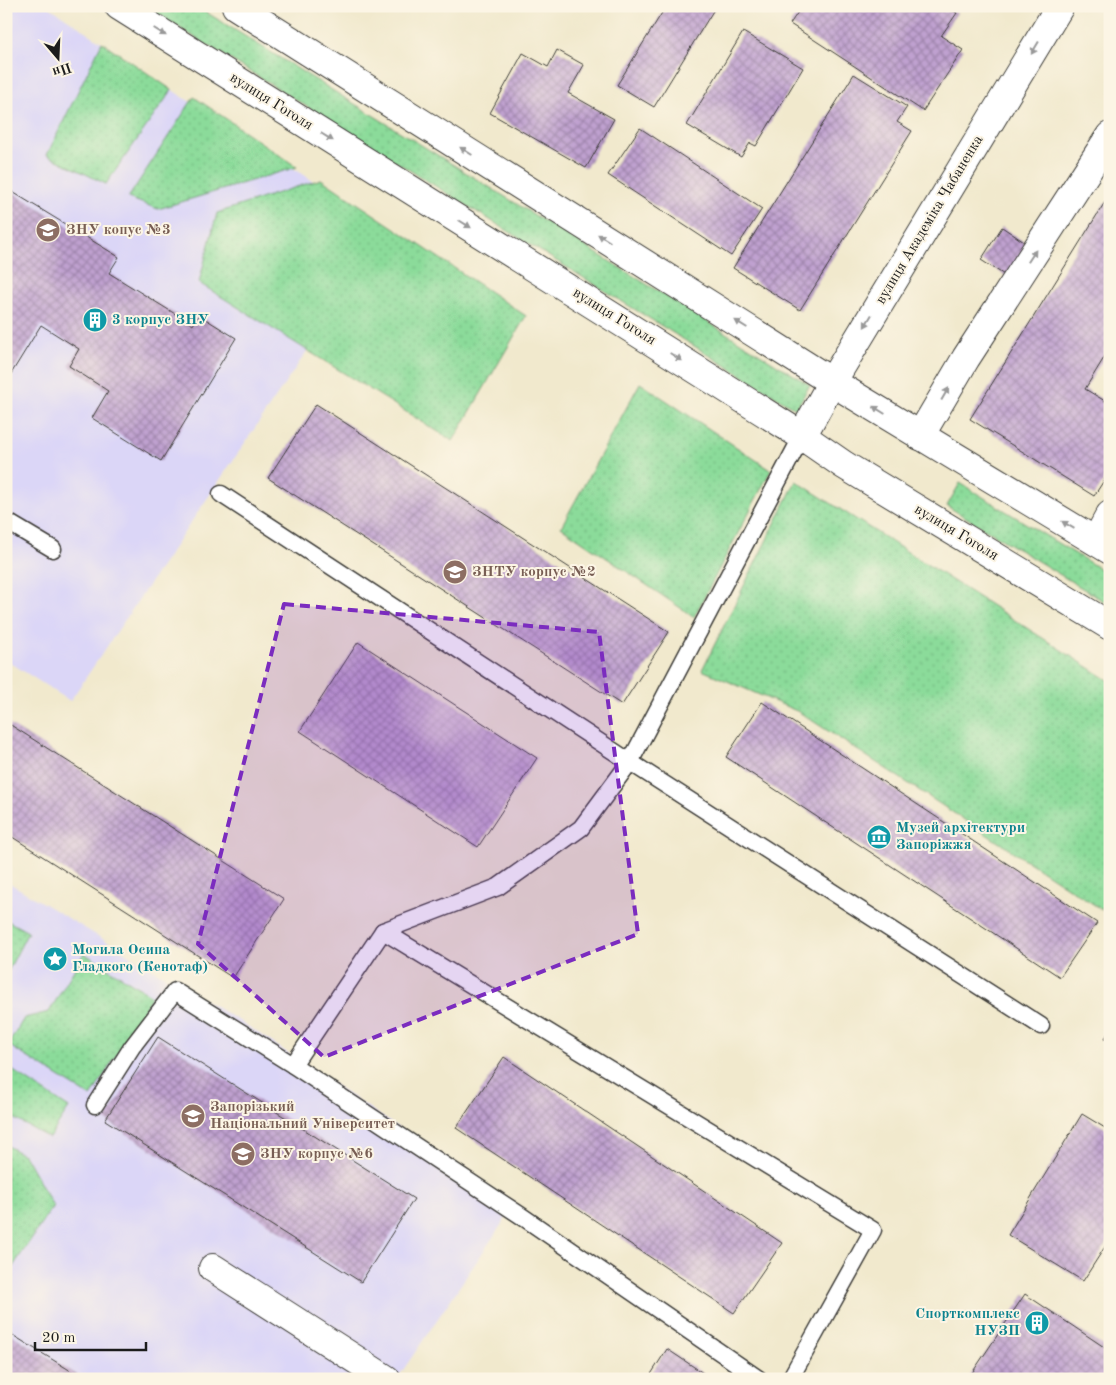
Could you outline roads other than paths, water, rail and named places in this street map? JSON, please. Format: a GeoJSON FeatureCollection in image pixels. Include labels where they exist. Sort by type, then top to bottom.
{"type":"FeatureCollection","features":[{"type":"Feature","properties":{"kind":"street","name":"вулиця Гоголя"},"geometry":{"type":"LineString","coordinates":[[119,6],[853,470],[1110,626]]}},
{"type":"Feature","properties":{"kind":"street"},"geometry":{"type":"LineString","coordinates":[[236,6],[832,382],[1103,546],[1110,516]]}},
{"type":"Feature","properties":{"kind":"street","name":"вулиця Академіка Чабаненка"},"geometry":{"type":"LineString","coordinates":[[802,436],[832,382],[1060,6]]}},
{"type":"Feature","properties":{"kind":"street"},"geometry":{"type":"LineString","coordinates":[[920,436],[966,358],[1110,136]]}},
{"type":"Feature","properties":{"kind":"street"},"geometry":{"type":"LineString","coordinates":[[213,1268],[386,1379]]}},
{"type":"Feature","properties":{"kind":"lane"},"geometry":{"type":"LineString","coordinates":[[293,1064],[383,931],[498,887],[581,828],[630,762],[802,436]]}},
{"type":"Feature","properties":{"kind":"lane"},"geometry":{"type":"LineString","coordinates":[[221,494],[630,762],[1041,1026]]}},
{"type":"Feature","properties":{"kind":"lane"},"geometry":{"type":"LineString","coordinates":[[6,521],[53,549]]}},
{"type":"Feature","properties":{"kind":"lane"},"geometry":{"type":"LineString","coordinates":[[383,931],[873,1230],[790,1379]]}},
{"type":"Feature","properties":{"kind":"lane"},"geometry":{"type":"LineString","coordinates":[[95,1106],[132,1047],[175,991],[293,1064],[512,1210],[759,1379]]}},
{"type":"Feature","properties":{"kind":"place","name":"ЗНУ копус №3"},"geometry":{"type":"Point","coordinates":[48,230]}},
{"type":"Feature","properties":{"kind":"place","name":"3 корпус ЗНУ"},"geometry":{"type":"Point","coordinates":[95,320]}},
{"type":"Feature","properties":{"kind":"place","name":"ЗНТУ корпус №2"},"geometry":{"type":"Point","coordinates":[455,572]}},
{"type":"Feature","properties":{"kind":"place","name":"Музей архітектури Запоріжжя"},"geometry":{"type":"Point","coordinates":[879,837]}},
{"type":"Feature","properties":{"kind":"place","name":"Могила Осипа Гладкого (Кенотаф)"},"geometry":{"type":"Point","coordinates":[55,959]}},
{"type":"Feature","properties":{"kind":"place","name":"Запорізький Національний Університет"},"geometry":{"type":"Point","coordinates":[193,1116]}},
{"type":"Feature","properties":{"kind":"place","name":"ЗНУ корпус №6"},"geometry":{"type":"Point","coordinates":[243,1154]}},
{"type":"Feature","properties":{"kind":"place","name":"Спорткомплекс НУЗП"},"geometry":{"type":"Point","coordinates":[1037,1323]}}]}
